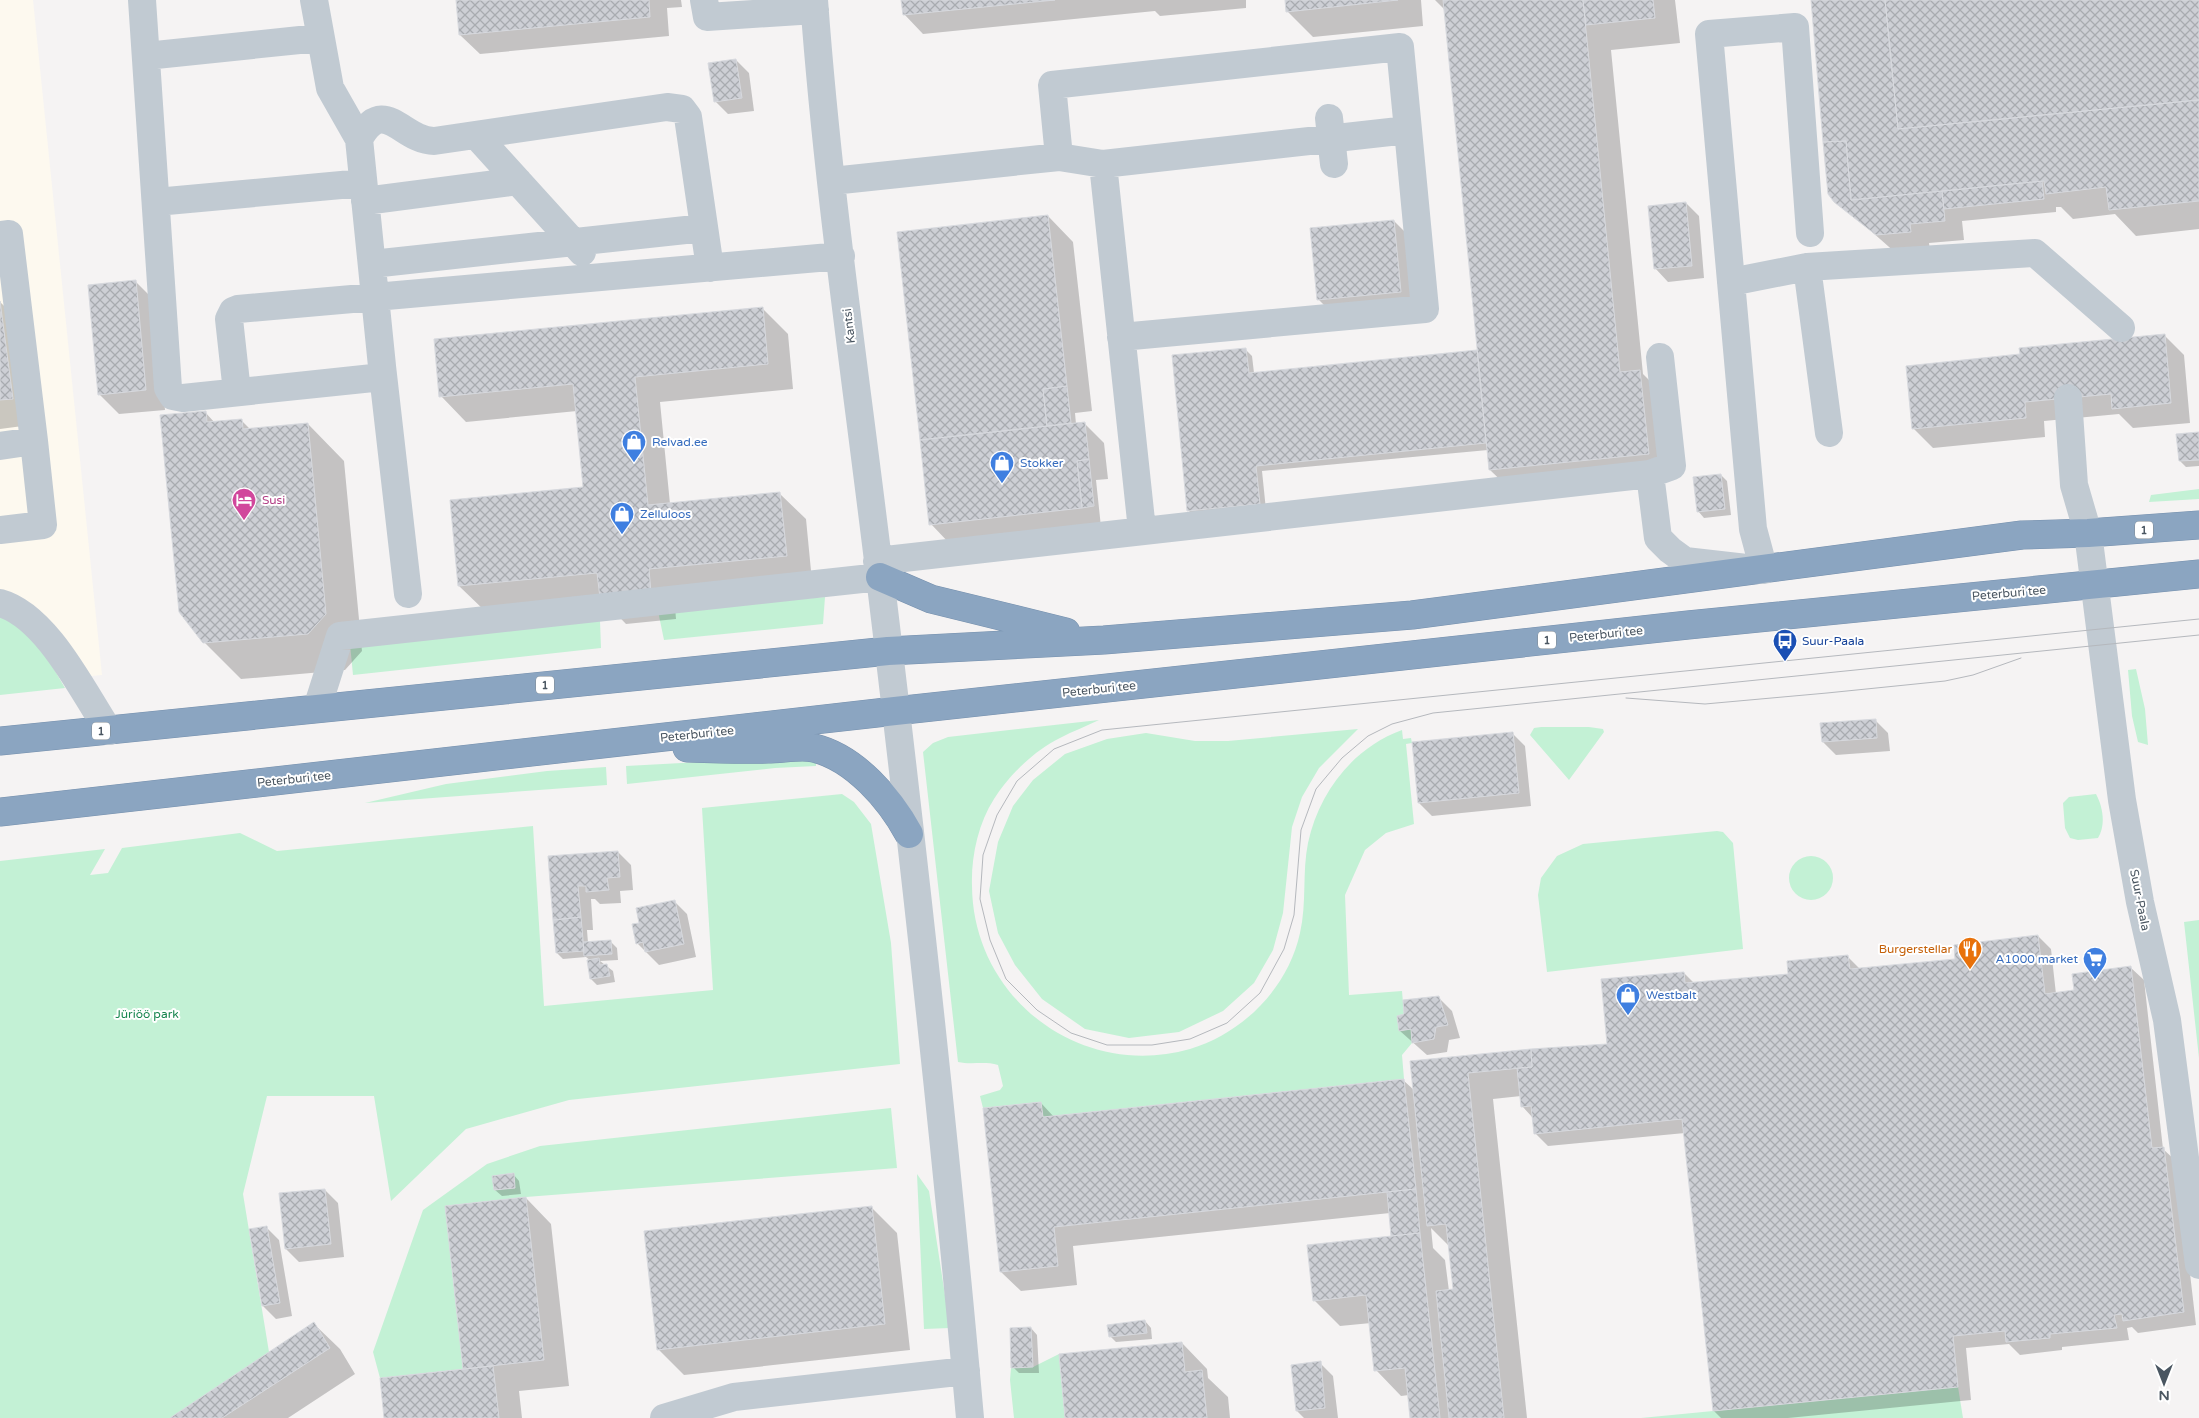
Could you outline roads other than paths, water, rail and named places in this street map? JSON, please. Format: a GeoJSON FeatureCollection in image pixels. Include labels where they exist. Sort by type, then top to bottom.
{"type":"FeatureCollection","features":[{"type":"Feature","properties":{"kind":"highway","name":"1"},"geometry":{"type":"LineString","coordinates":[[0,741],[888,651],[1104,640],[1412,615],[2022,535],[2088,533],[2199,525]]}},
{"type":"Feature","properties":{"kind":"highway"},"geometry":{"type":"LineString","coordinates":[[879,569],[931,599],[1020,623],[1104,640]]}},
{"type":"Feature","properties":{"kind":"highway","name":"Peterburi tee"},"geometry":{"type":"LineString","coordinates":[[0,812],[895,711],[1688,625],[2095,586],[2199,574]]}},
{"type":"Feature","properties":{"kind":"highway"},"geometry":{"type":"LineString","coordinates":[[611,743],[732,750],[814,748],[842,761],[873,784],[895,809],[909,834]]}},
{"type":"Feature","properties":{"kind":"street"},"geometry":{"type":"LineString","coordinates":[[142,0],[168,388],[173,396],[183,398],[373,378],[380,374],[382,366]]}},
{"type":"Feature","properties":{"kind":"street"},"geometry":{"type":"LineString","coordinates":[[314,0],[319,38],[330,88],[359,139],[408,594]]}},
{"type":"Feature","properties":{"kind":"street"},"geometry":{"type":"LineString","coordinates":[[704,0],[707,17],[814,5]]}},
{"type":"Feature","properties":{"kind":"street","name":"Kantsi"},"geometry":{"type":"LineString","coordinates":[[814,5],[832,181],[909,834],[962,1320],[970,1418]]}},
{"type":"Feature","properties":{"kind":"street"},"geometry":{"type":"LineString","coordinates":[[1650,474],[1658,538],[1670,550],[1685,561],[1764,570],[1753,529],[1709,34],[1795,27],[1810,233]]}},
{"type":"Feature","properties":{"kind":"street"},"geometry":{"type":"LineString","coordinates":[[146,56],[319,38]]}},
{"type":"Feature","properties":{"kind":"street"},"geometry":{"type":"LineString","coordinates":[[1059,157],[1052,85],[1400,47],[1425,309],[1270,313],[1121,337]]}},
{"type":"Feature","properties":{"kind":"street"},"geometry":{"type":"LineString","coordinates":[[359,139],[367,125],[389,119],[423,141],[668,107],[682,110],[688,117],[710,268]]}},
{"type":"Feature","properties":{"kind":"street"},"geometry":{"type":"LineString","coordinates":[[832,181],[1059,157],[1103,164],[1408,130]]}},
{"type":"Feature","properties":{"kind":"street"},"geometry":{"type":"LineString","coordinates":[[476,135],[604,277]]}},
{"type":"Feature","properties":{"kind":"street"},"geometry":{"type":"LineString","coordinates":[[1103,164],[1142,530]]}},
{"type":"Feature","properties":{"kind":"street"},"geometry":{"type":"LineString","coordinates":[[156,202],[364,192],[518,181]]}},
{"type":"Feature","properties":{"kind":"street"},"geometry":{"type":"LineString","coordinates":[[372,264],[704,228]]}},
{"type":"Feature","properties":{"kind":"street"},"geometry":{"type":"LineString","coordinates":[[0,235],[9,234],[43,525],[0,530]]}},
{"type":"Feature","properties":{"kind":"street"},"geometry":{"type":"LineString","coordinates":[[1731,282],[1807,266],[2035,253],[2121,328]]}},
{"type":"Feature","properties":{"kind":"street"},"geometry":{"type":"LineString","coordinates":[[237,392],[229,318],[232,312],[238,309],[841,256]]}},
{"type":"Feature","properties":{"kind":"street"},"geometry":{"type":"LineString","coordinates":[[1807,266],[1829,433]]}},
{"type":"Feature","properties":{"kind":"street"},"geometry":{"type":"LineString","coordinates":[[317,708],[340,636],[879,569],[1142,530],[1650,474],[1672,466],[1660,358]]}},
{"type":"Feature","properties":{"kind":"street","name":"Suur-Paala"},"geometry":{"type":"LineString","coordinates":[[2068,398],[2074,485],[2088,533],[2122,800],[2140,902],[2168,1020],[2199,1265]]}},
{"type":"Feature","properties":{"kind":"street"},"geometry":{"type":"LineString","coordinates":[[0,446],[34,441]]}},
{"type":"Feature","properties":{"kind":"street"},"geometry":{"type":"LineString","coordinates":[[0,603],[26,616],[44,633],[109,731]]}},
{"type":"Feature","properties":{"kind":"street"},"geometry":{"type":"LineString","coordinates":[[664,1418],[734,1397],[966,1371]]}},
{"type":"Feature","properties":{"kind":"tram line"},"geometry":{"type":"LineString","coordinates":[[2199,619],[1102,730],[1054,749],[1017,781],[997,815],[983,855],[980,899],[990,940],[1006,979],[1037,1010],[1071,1033],[1107,1045],[1152,1045],[1190,1039],[1227,1023],[1260,993],[1284,949],[1294,915],[1301,830],[1316,789],[1342,758],[1368,736],[1392,724],[1433,713],[2199,635]]}},
{"type":"Feature","properties":{"kind":"tram line"},"geometry":{"type":"LineString","coordinates":[[1626,698],[1705,704],[1827,693],[1945,681],[1973,675],[2021,658]]}},
{"type":"Feature","properties":{"kind":"place","name":"Relvad.ee"},"geometry":{"type":"Point","coordinates":[634,463]}},
{"type":"Feature","properties":{"kind":"place","name":"Stokker"},"geometry":{"type":"Point","coordinates":[1002,484]}},
{"type":"Feature","properties":{"kind":"place","name":"Susi"},"geometry":{"type":"Point","coordinates":[244,521]}},
{"type":"Feature","properties":{"kind":"place","name":"Zelluloos"},"geometry":{"type":"Point","coordinates":[622,535]}},
{"type":"Feature","properties":{"kind":"place","name":"Suur-Paala"},"geometry":{"type":"Point","coordinates":[1785,662]}},
{"type":"Feature","properties":{"kind":"place","name":"Burgerstellar"},"geometry":{"type":"Point","coordinates":[1970,970]}},
{"type":"Feature","properties":{"kind":"place","name":"A1000 market"},"geometry":{"type":"Point","coordinates":[2095,980]}},
{"type":"Feature","properties":{"kind":"place","name":"Westbalt"},"geometry":{"type":"Point","coordinates":[1628,1016]}},
{"type":"Feature","properties":{"kind":"park label","name":"Jüriöö park"},"geometry":{"type":"Point","coordinates":[147,1014]}}]}
